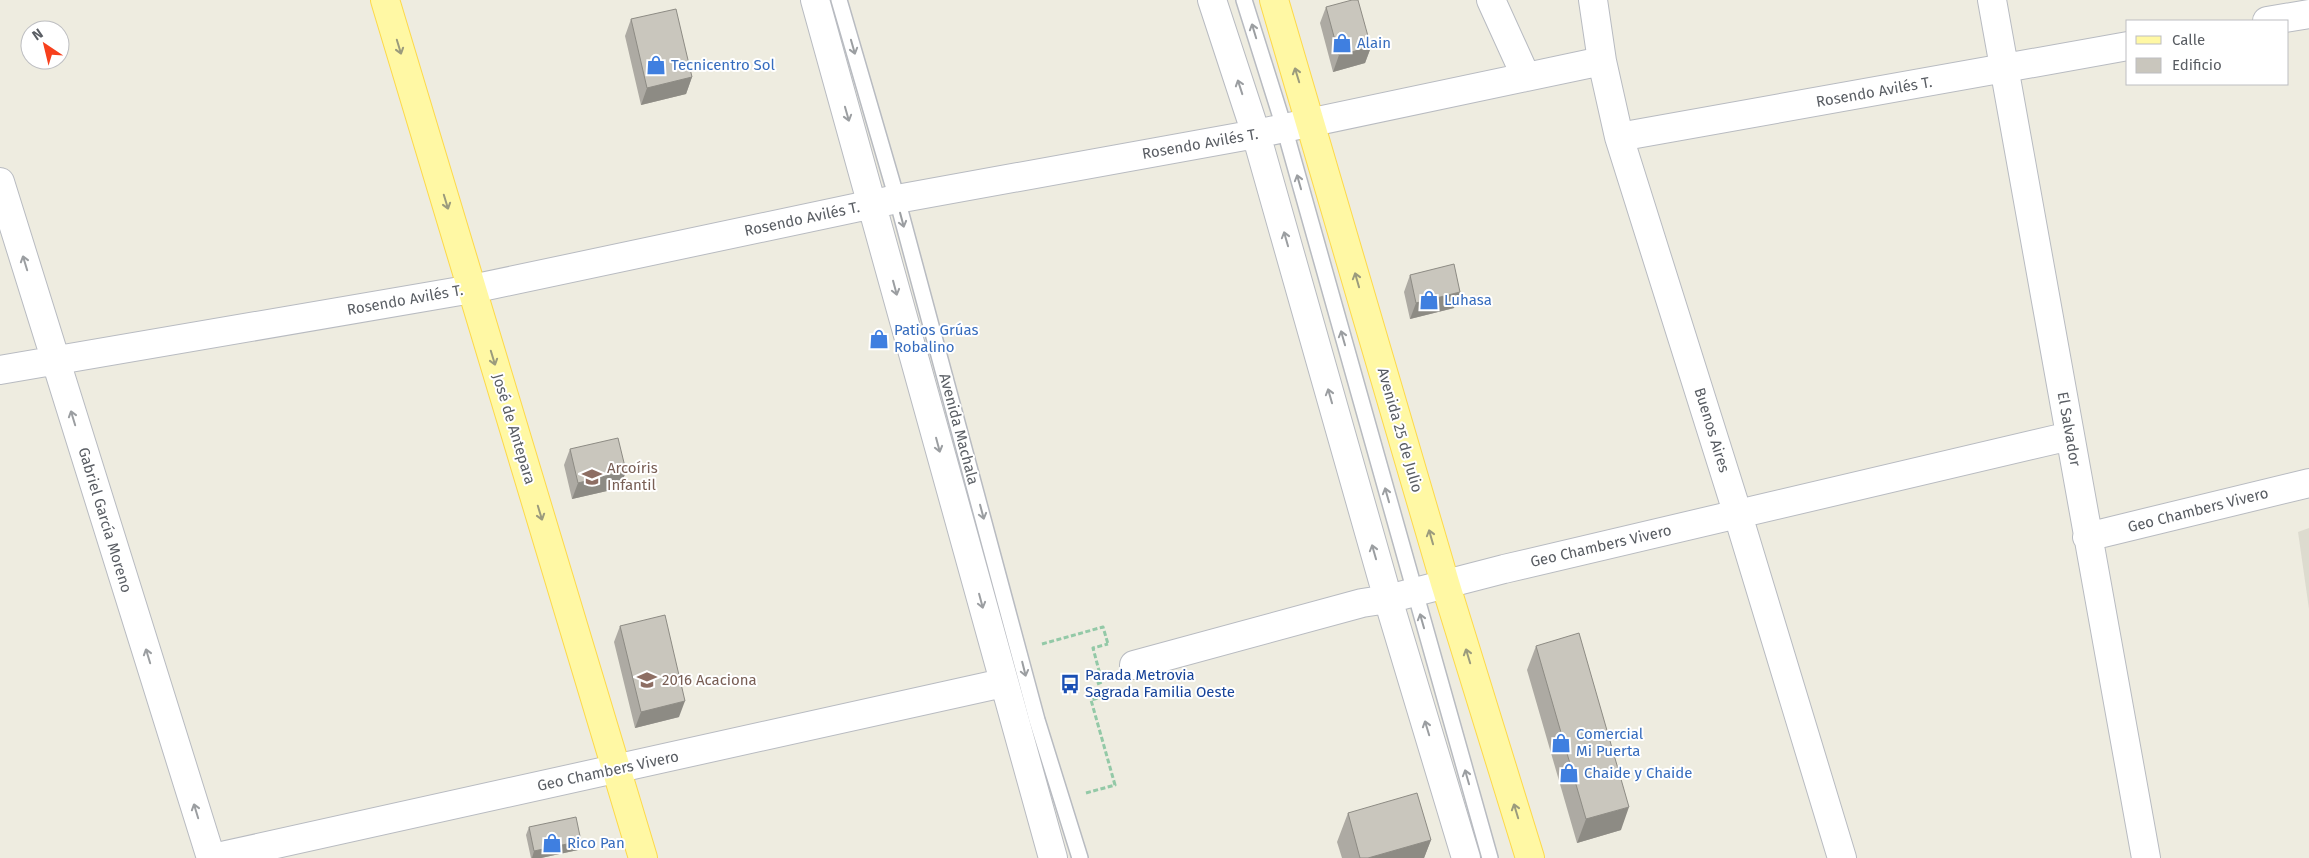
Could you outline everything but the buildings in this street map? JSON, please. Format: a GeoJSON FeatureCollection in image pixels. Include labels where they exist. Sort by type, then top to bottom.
{"type":"FeatureCollection","features":[{"type":"Feature","properties":{"kind":"main road","name":"José de Antepara"},"geometry":{"type":"LineString","coordinates":[[386,0],[643,858]]}},
{"type":"Feature","properties":{"kind":"main road","name":"Avenida 25 de Julio"},"geometry":{"type":"LineString","coordinates":[[1274,0],[1445,583],[1530,858]]}},
{"type":"Feature","properties":{"kind":"street","name":"Avenida Machala"},"geometry":{"type":"LineString","coordinates":[[815,0],[884,202],[1003,683],[1053,858]]}},
{"type":"Feature","properties":{"kind":"street"},"geometry":{"type":"LineString","coordinates":[[1212,0],[1256,134],[1388,599],[1466,858]]}},
{"type":"Feature","properties":{"kind":"street"},"geometry":{"type":"LineString","coordinates":[[1491,0],[1526,77]]}},
{"type":"Feature","properties":{"kind":"street","name":"Buenos Aires"},"geometry":{"type":"LineString","coordinates":[[1593,0],[1602,61],[1620,138],[1738,514],[1842,858]]}},
{"type":"Feature","properties":{"kind":"street","name":"El Salvador"},"geometry":{"type":"LineString","coordinates":[[1992,0],[2146,858]]}},
{"type":"Feature","properties":{"kind":"street"},"geometry":{"type":"LineString","coordinates":[[2273,20],[2309,14]]}},
{"type":"Feature","properties":{"kind":"street","name":"Rosendo Avilés T."},"geometry":{"type":"LineString","coordinates":[[1620,138],[2126,46]]}},
{"type":"Feature","properties":{"kind":"street","name":"Rosendo Avilés T."},"geometry":{"type":"LineString","coordinates":[[0,370],[55,359],[472,289],[884,202],[1256,134],[1602,61]]}},
{"type":"Feature","properties":{"kind":"street","name":"Gabriel García Moreno"},"geometry":{"type":"LineString","coordinates":[[0,182],[212,858]]}},
{"type":"Feature","properties":{"kind":"street","name":"Geo Chambers Vivero"},"geometry":{"type":"LineString","coordinates":[[1134,665],[1362,603],[1388,599],[1445,583],[2070,436]]}},
{"type":"Feature","properties":{"kind":"street","name":"Geo Chambers Vivero"},"geometry":{"type":"LineString","coordinates":[[2087,537],[2309,482]]}},
{"type":"Feature","properties":{"kind":"street","name":"Geo Chambers Vivero"},"geometry":{"type":"LineString","coordinates":[[212,858],[1003,683]]}},
{"type":"Feature","properties":{"kind":"lane","name":"Avenida Machala"},"geometry":{"type":"LineString","coordinates":[[839,0],[884,202],[1020,650],[1037,720],[1080,858]]}},
{"type":"Feature","properties":{"kind":"lane","name":"Avenida 25 de Julio"},"geometry":{"type":"LineString","coordinates":[[1244,0],[1284,127],[1490,858]]}},
{"type":"Feature","properties":{"kind":"path"},"geometry":{"type":"LineString","coordinates":[[1020,650],[1103,627],[1108,644]]}},
{"type":"Feature","properties":{"kind":"path"},"geometry":{"type":"LineString","coordinates":[[1062,800],[1115,785],[1091,700],[1122,692]]}},
{"type":"Feature","properties":{"kind":"shaded area"},"geometry":{"type":"Polygon","coordinates":[[[2309,528],[2309,609],[2298,532],[2309,528]]]}},
{"type":"Feature","properties":{"kind":"place","name":"Alain"},"geometry":{"type":"Point","coordinates":[1342,43]}},
{"type":"Feature","properties":{"kind":"place","name":"Tecnicentro Sol"},"geometry":{"type":"Point","coordinates":[656,65]}},
{"type":"Feature","properties":{"kind":"place","name":"Luhasa"},"geometry":{"type":"Point","coordinates":[1429,300]}},
{"type":"Feature","properties":{"kind":"place","name":"Patios Grúas Robalino"},"geometry":{"type":"Point","coordinates":[879,339]}},
{"type":"Feature","properties":{"kind":"place","name":"Arcoíris Infantil"},"geometry":{"type":"Point","coordinates":[592,477]}},
{"type":"Feature","properties":{"kind":"place","name":"2016 Acaciona"},"geometry":{"type":"Point","coordinates":[647,680]}},
{"type":"Feature","properties":{"kind":"place","name":"Parada Metrovia Sagrada Familia Oeste"},"geometry":{"type":"Point","coordinates":[1070,684]}},
{"type":"Feature","properties":{"kind":"place","name":"Comercial Mi Puerta"},"geometry":{"type":"Point","coordinates":[1561,743]}},
{"type":"Feature","properties":{"kind":"place","name":"Chaide y Chaide"},"geometry":{"type":"Point","coordinates":[1569,773]}},
{"type":"Feature","properties":{"kind":"place","name":"Rico Pan"},"geometry":{"type":"Point","coordinates":[552,843]}}]}
